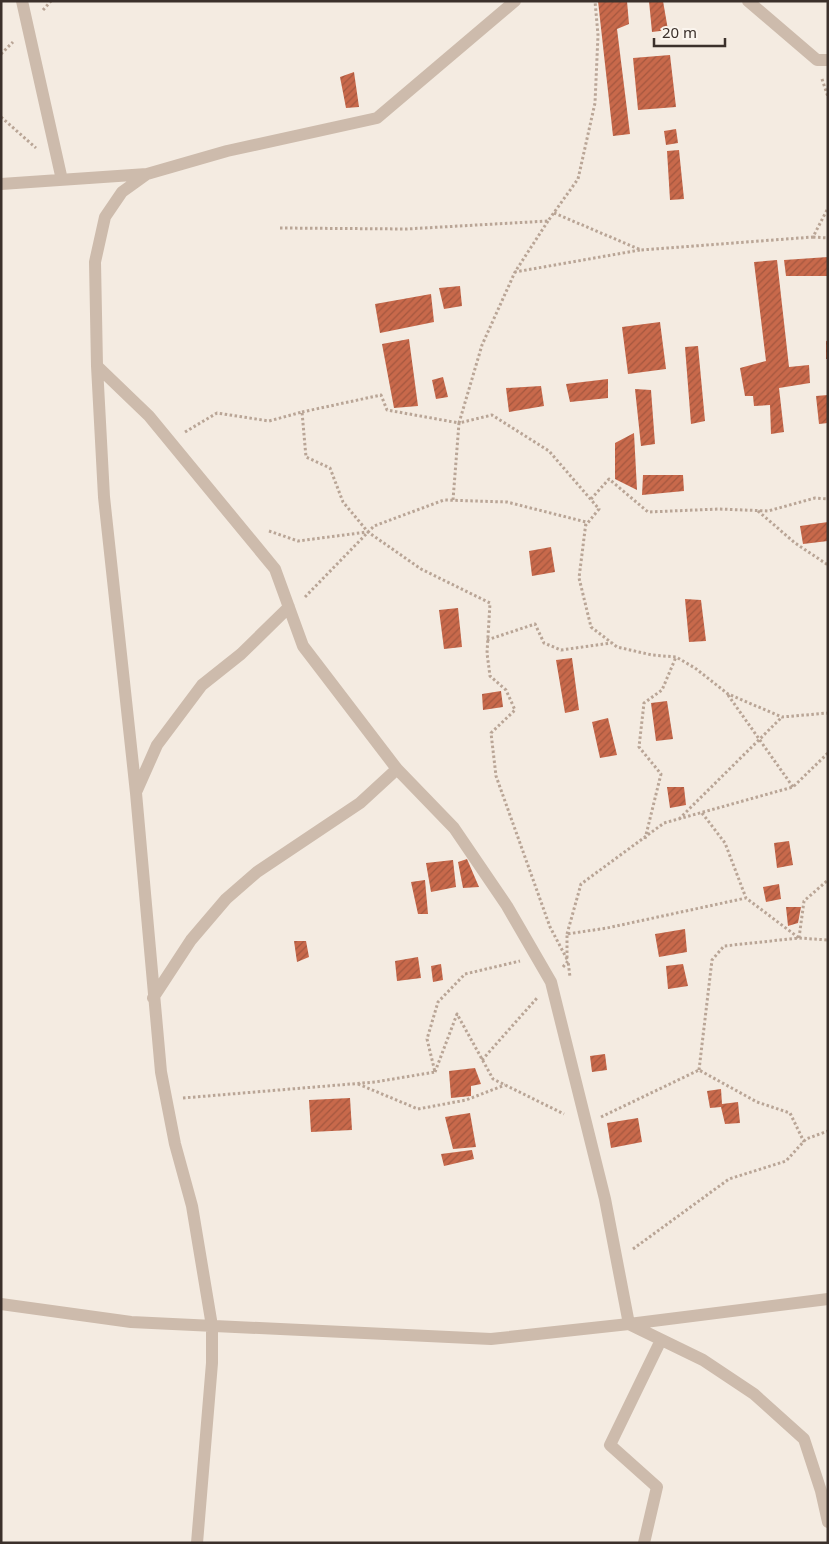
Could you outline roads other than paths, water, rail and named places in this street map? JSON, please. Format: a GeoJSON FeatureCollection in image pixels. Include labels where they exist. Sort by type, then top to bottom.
{"type":"FeatureCollection","features":[{"type":"Feature","properties":{"kind":"street"},"geometry":{"type":"LineString","coordinates":[[22,1],[61,174]]}},
{"type":"Feature","properties":{"kind":"street"},"geometry":{"type":"LineString","coordinates":[[1,184],[61,174],[147,174],[218,154],[377,118],[514,1]]}},
{"type":"Feature","properties":{"kind":"street"},"geometry":{"type":"LineString","coordinates":[[748,1],[817,60],[828,60]]}},
{"type":"Feature","properties":{"kind":"street"},"geometry":{"type":"LineString","coordinates":[[147,174],[122,192],[106,216],[95,262],[97,366],[104,497],[136,793],[153,998],[166,1099],[175,1144],[192,1206],[212,1326],[212,1363],[197,1543]]}},
{"type":"Feature","properties":{"kind":"street"},"geometry":{"type":"LineString","coordinates":[[97,366],[149,416],[275,569],[303,646],[397,769],[454,828],[508,906],[551,982],[606,1199],[629,1324]]}},
{"type":"Feature","properties":{"kind":"street"},"geometry":{"type":"LineString","coordinates":[[136,793],[157,745],[202,685],[241,654],[290,609]]}},
{"type":"Feature","properties":{"kind":"street"},"geometry":{"type":"LineString","coordinates":[[153,998],[191,940],[226,899],[257,872],[360,803],[397,769]]}},
{"type":"Feature","properties":{"kind":"street"},"geometry":{"type":"LineString","coordinates":[[1,1304],[131,1322],[491,1339],[828,1299]]}},
{"type":"Feature","properties":{"kind":"street"},"geometry":{"type":"LineString","coordinates":[[629,1324],[703,1360],[754,1394],[804,1439],[821,1490],[828,1522]]}},
{"type":"Feature","properties":{"kind":"street"},"geometry":{"type":"LineString","coordinates":[[644,1543],[657,1487],[610,1445],[661,1340]]}}]}
